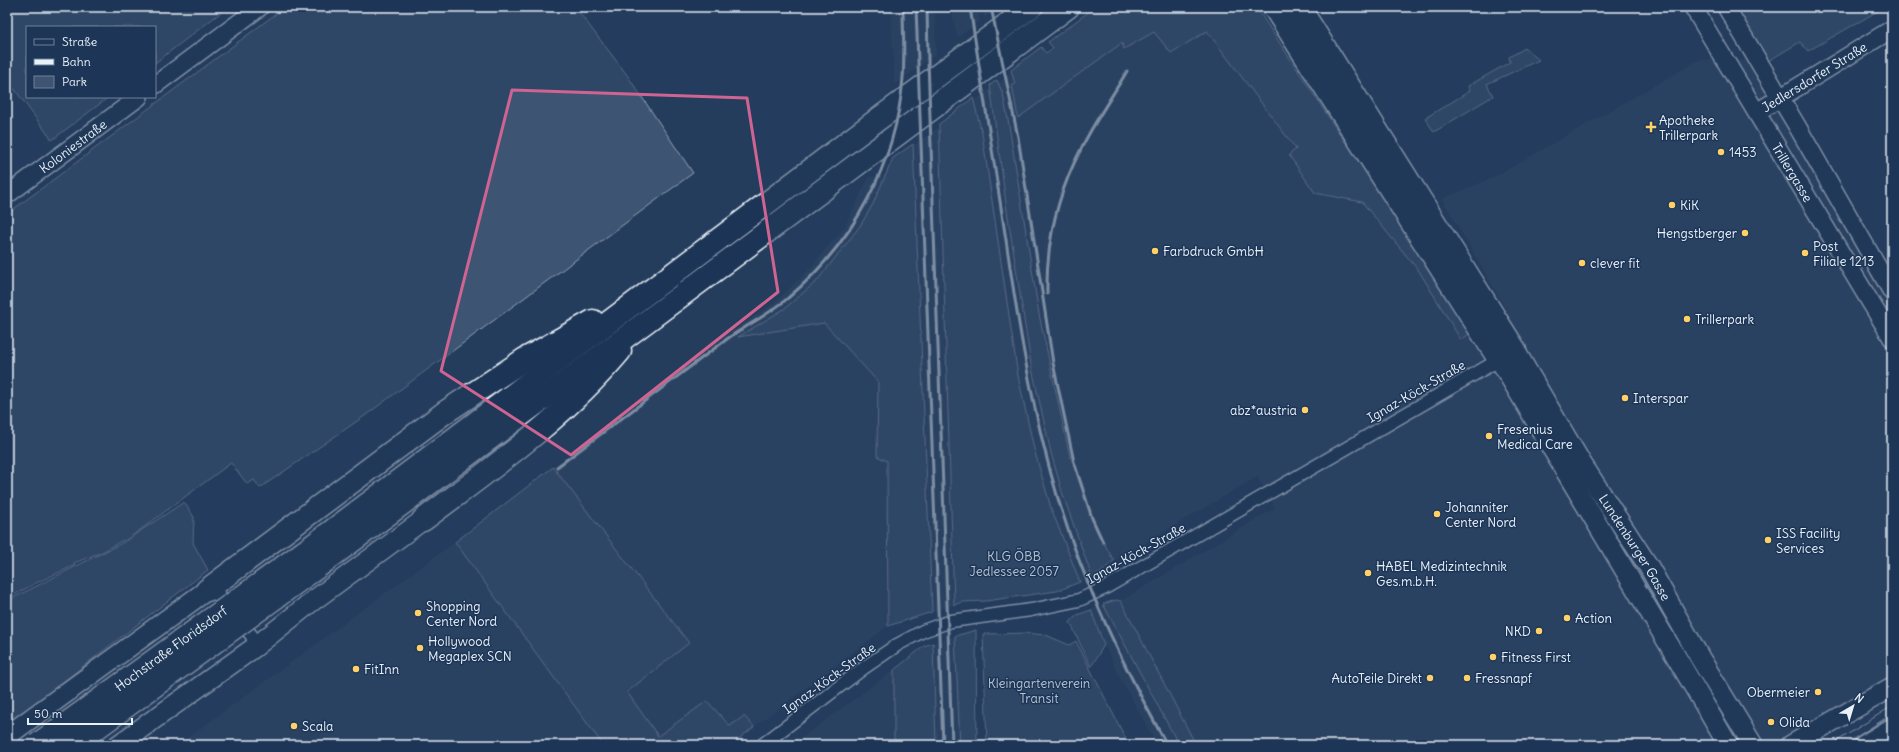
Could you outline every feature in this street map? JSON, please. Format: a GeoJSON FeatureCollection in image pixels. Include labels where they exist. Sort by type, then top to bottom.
{"type":"FeatureCollection","features":[{"type":"Feature","properties":{"kind":"highway"},"geometry":{"type":"LineString","coordinates":[[310,560],[638,301],[873,123],[1031,7]]}},
{"type":"Feature","properties":{"kind":"highway"},"geometry":{"type":"LineString","coordinates":[[310,560],[643,323],[1068,7]]}},
{"type":"Feature","properties":{"kind":"highway"},"geometry":{"type":"LineString","coordinates":[[1274,7],[1507,355]]}},
{"type":"Feature","properties":{"kind":"highway"},"geometry":{"type":"LineString","coordinates":[[1299,7],[1507,355]]}},
{"type":"Feature","properties":{"kind":"highway"},"geometry":{"type":"LineString","coordinates":[[206,590],[444,413],[490,382],[525,359],[587,324],[638,301]]}},
{"type":"Feature","properties":{"kind":"highway"},"geometry":{"type":"LineString","coordinates":[[423,520],[527,441],[568,406],[604,370],[643,323]]}},
{"type":"Feature","properties":{"kind":"highway","name":"Hochstraße Floridsdorf"},"geometry":{"type":"LineString","coordinates":[[37,745],[310,560]]}},
{"type":"Feature","properties":{"kind":"highway","name":"Hochstraße Floridsdorf"},"geometry":{"type":"LineString","coordinates":[[73,745],[310,560]]}},
{"type":"Feature","properties":{"kind":"main road","name":"Lundenburger Gasse"},"geometry":{"type":"LineString","coordinates":[[1507,355],[1567,475],[1620,560],[1728,745]]}},
{"type":"Feature","properties":{"kind":"main road","name":"Lundenburger Gasse"},"geometry":{"type":"LineString","coordinates":[[1507,355],[1582,464],[1649,567],[1700,658],[1753,745]]}},
{"type":"Feature","properties":{"kind":"main road"},"geometry":{"type":"LineString","coordinates":[[118,745],[255,647],[310,603],[423,520]]}},
{"type":"Feature","properties":{"kind":"main road"},"geometry":{"type":"LineString","coordinates":[[7,736],[206,590]]}},
{"type":"Feature","properties":{"kind":"main road"},"geometry":{"type":"LineString","coordinates":[[1791,745],[1892,687]]}},
{"type":"Feature","properties":{"kind":"main road"},"geometry":{"type":"LineString","coordinates":[[1864,745],[1892,728]]}},
{"type":"Feature","properties":{"kind":"street"},"geometry":{"type":"LineString","coordinates":[[156,84],[260,7]]}},
{"type":"Feature","properties":{"kind":"street","name":"Trillergasse"},"geometry":{"type":"LineString","coordinates":[[1693,7],[1892,338]]}},
{"type":"Feature","properties":{"kind":"street","name":"Trillergasse"},"geometry":{"type":"LineString","coordinates":[[1726,7],[1892,292]]}},
{"type":"Feature","properties":{"kind":"street","name":"Jedlersdorfer Straße"},"geometry":{"type":"LineString","coordinates":[[1757,112],[1892,29]]}},
{"type":"Feature","properties":{"kind":"street","name":"Koloniestraße"},"geometry":{"type":"LineString","coordinates":[[7,195],[138,98]]}},
{"type":"Feature","properties":{"kind":"street","name":"Ignaz-Köck-Straße"},"geometry":{"type":"LineString","coordinates":[[762,745],[865,667],[923,631],[951,621],[1031,610],[1079,600],[1106,588],[1507,355]]}},
{"type":"Feature","properties":{"kind":"street"},"geometry":{"type":"LineString","coordinates":[[206,590],[220,596],[252,636],[255,647]]}},
{"type":"Feature","properties":{"kind":"highlighted area"},"geometry":{"type":"Polygon","coordinates":[[[512,90],[747,98],[778,292],[571,455],[441,371],[512,90]]]}},
{"type":"Feature","properties":{"kind":"shaded area"},"geometry":{"type":"Polygon","coordinates":[[[891,7],[935,7],[936,54],[894,85],[891,7]]]}},
{"type":"Feature","properties":{"kind":"shaded area"},"geometry":{"type":"Polygon","coordinates":[[[950,7],[978,7],[980,21],[958,37],[950,7]]]}},
{"type":"Feature","properties":{"kind":"shaded area"},"geometry":{"type":"Polygon","coordinates":[[[982,7],[998,7],[984,18],[982,7]]]}},
{"type":"Feature","properties":{"kind":"shaded area"},"geometry":{"type":"Polygon","coordinates":[[[1207,31],[1296,149],[1315,193],[1362,202],[1419,271],[1461,340],[1506,309],[1442,199],[1494,177],[1699,60],[1768,61],[1892,274],[1892,679],[1776,745],[1196,745],[1121,601],[1275,508],[1257,477],[1114,561],[1096,529],[1069,452],[1039,314],[1009,125],[1003,94],[998,83],[1012,72],[1015,84],[1012,85],[1018,118],[1122,42],[1124,48],[1154,32],[1171,53],[1207,31]]]}},
{"type":"Feature","properties":{"kind":"shaded area"},"geometry":{"type":"Polygon","coordinates":[[[991,88],[1007,211],[1031,364],[1051,453],[1063,495],[1092,577],[1080,582],[1051,508],[1034,449],[1018,376],[982,133],[974,101],[991,88]]]}},
{"type":"Feature","properties":{"kind":"shaded area"},"geometry":{"type":"Polygon","coordinates":[[[939,127],[954,605],[932,612],[913,146],[939,127]]]}},
{"type":"Feature","properties":{"kind":"shaded area"},"geometry":{"type":"Polygon","coordinates":[[[887,175],[873,204],[855,234],[817,281],[784,309],[739,337],[824,323],[878,382],[877,456],[887,460],[888,626],[754,727],[744,716],[730,726],[707,701],[658,736],[627,692],[689,643],[553,467],[612,424],[715,342],[773,304],[814,265],[818,258],[844,228],[869,177],[887,175]]]}},
{"type":"Feature","properties":{"kind":"shaded area"},"geometry":{"type":"Polygon","coordinates":[[[455,542],[603,745],[178,745],[455,542]]]}},
{"type":"Feature","properties":{"kind":"shaded area"},"geometry":{"type":"Polygon","coordinates":[[[1104,604],[1179,745],[1157,745],[1117,672],[1095,623],[1091,610],[1104,604]]]}},
{"type":"Feature","properties":{"kind":"shaded area"},"geometry":{"type":"Polygon","coordinates":[[[955,636],[960,745],[936,745],[933,643],[955,636]]]}},
{"type":"Feature","properties":{"kind":"shaded area"},"geometry":{"type":"Polygon","coordinates":[[[894,670],[894,745],[792,745],[894,670]]]}},
{"type":"Feature","properties":{"kind":"green space"},"geometry":{"type":"Polygon","coordinates":[[[7,7],[228,7],[156,62],[156,26],[26,26],[26,98],[108,98],[52,140],[7,79],[7,7]]]}},
{"type":"Feature","properties":{"kind":"green space"},"geometry":{"type":"Polygon","coordinates":[[[285,7],[575,7],[625,72],[693,173],[366,415],[260,488],[254,480],[247,484],[231,463],[125,541],[184,502],[194,517],[193,543],[208,570],[7,725],[7,601],[124,542],[123,540],[102,552],[74,563],[75,565],[34,584],[7,599],[7,214],[285,7]]]}},
{"type":"Feature","properties":{"kind":"green space"},"geometry":{"type":"Polygon","coordinates":[[[1095,7],[1256,7],[1345,142],[1362,159],[1472,332],[1461,340],[1419,271],[1362,202],[1315,193],[1289,155],[1296,149],[1207,31],[1171,53],[1154,32],[1124,49],[1122,43],[1018,118],[1012,85],[1015,84],[1011,70],[1041,47],[1046,53],[1053,48],[1048,42],[1095,7]]]}},
{"type":"Feature","properties":{"kind":"green space"},"geometry":{"type":"Polygon","coordinates":[[[1735,7],[1885,7],[1808,51],[1800,42],[1768,61],[1735,7]]]}},
{"type":"Feature","properties":{"kind":"green space"},"geometry":{"type":"Polygon","coordinates":[[[1525,48],[1539,60],[1487,84],[1493,96],[1434,132],[1425,118],[1470,91],[1468,86],[1510,62],[1509,57],[1525,48]]]}},
{"type":"Feature","properties":{"kind":"green space"},"geometry":{"type":"Polygon","coordinates":[[[997,80],[1003,94],[1009,125],[1039,314],[1069,452],[1096,529],[1114,561],[1100,573],[1092,577],[1063,495],[1051,453],[1031,364],[1007,211],[990,85],[997,80]]]}},
{"type":"Feature","properties":{"kind":"green space","name":"KLG ÖBB Jedlessee 2057"},"geometry":{"type":"Polygon","coordinates":[[[973,98],[982,133],[1018,376],[1034,449],[1051,508],[1080,582],[1057,591],[986,601],[963,602],[954,605],[939,124],[973,98]]]}},
{"type":"Feature","properties":{"kind":"green space"},"geometry":{"type":"Polygon","coordinates":[[[913,144],[932,612],[888,626],[887,461],[877,456],[878,382],[824,323],[738,337],[784,309],[817,281],[860,226],[873,204],[893,158],[913,144]]]}},
{"type":"Feature","properties":{"kind":"green space"},"geometry":{"type":"Polygon","coordinates":[[[553,467],[689,643],[627,692],[658,736],[707,701],[730,726],[744,716],[754,727],[731,745],[603,745],[455,542],[553,467]]]}},
{"type":"Feature","properties":{"kind":"green space"},"geometry":{"type":"Polygon","coordinates":[[[1116,600],[1121,601],[1196,745],[1179,745],[1103,604],[1116,600]]]}},
{"type":"Feature","properties":{"kind":"green space"},"geometry":{"type":"Polygon","coordinates":[[[1091,610],[1104,645],[1091,667],[1070,622],[1077,615],[1091,610]]]}},
{"type":"Feature","properties":{"kind":"green space"},"geometry":{"type":"Polygon","coordinates":[[[976,630],[977,745],[960,745],[955,636],[976,630]]]}},
{"type":"Feature","properties":{"kind":"green space","name":"Kleingartenverein Transit"},"geometry":{"type":"Polygon","coordinates":[[[1025,633],[1046,635],[1069,645],[1076,641],[1129,745],[987,745],[983,634],[1025,633]]]}},
{"type":"Feature","properties":{"kind":"green space"},"geometry":{"type":"Polygon","coordinates":[[[933,643],[936,745],[894,745],[894,670],[924,646],[933,643]]]}},
{"type":"Feature","properties":{"kind":"tram line"},"geometry":{"type":"LineString","coordinates":[[1831,745],[1892,706]]}},
{"type":"Feature","properties":{"kind":"tram line"},"geometry":{"type":"LineString","coordinates":[[1844,745],[1892,714]]}},
{"type":"Feature","properties":{"kind":"railway"},"geometry":{"type":"LineString","coordinates":[[557,467],[727,339],[781,304],[812,276],[833,252],[852,226],[868,199],[881,171],[891,141],[899,110],[903,78],[903,7]]}},
{"type":"Feature","properties":{"kind":"railway"},"geometry":{"type":"LineString","coordinates":[[916,7],[943,745]]}},
{"type":"Feature","properties":{"kind":"railway"},"geometry":{"type":"LineString","coordinates":[[927,7],[952,745]]}},
{"type":"Feature","properties":{"kind":"railway"},"geometry":{"type":"LineString","coordinates":[[970,7],[1022,339],[1034,405],[1050,470],[1069,534],[1093,596],[1121,656],[1167,745]]}},
{"type":"Feature","properties":{"kind":"railway"},"geometry":{"type":"LineString","coordinates":[[991,7],[1018,137],[1053,363],[1074,462],[1092,518],[1103,542]]}},
{"type":"Feature","properties":{"kind":"railway"},"geometry":{"type":"LineString","coordinates":[[1047,293],[1047,274],[1051,237],[1066,183],[1086,139],[1127,71]]}},
{"type":"Feature","properties":{"kind":"place","name":"Apotheke Trillerpark"},"geometry":{"type":"Point","coordinates":[1651,127]}},
{"type":"Feature","properties":{"kind":"place","name":"1453"},"geometry":{"type":"Point","coordinates":[1721,152]}},
{"type":"Feature","properties":{"kind":"place","name":"KiK"},"geometry":{"type":"Point","coordinates":[1672,205]}},
{"type":"Feature","properties":{"kind":"place","name":"Hengstberger"},"geometry":{"type":"Point","coordinates":[1745,233]}},
{"type":"Feature","properties":{"kind":"place","name":"Farbdruck GmbH"},"geometry":{"type":"Point","coordinates":[1155,251]}},
{"type":"Feature","properties":{"kind":"place","name":"Post Filiale 1213"},"geometry":{"type":"Point","coordinates":[1805,253]}},
{"type":"Feature","properties":{"kind":"place","name":"clever fit"},"geometry":{"type":"Point","coordinates":[1582,263]}},
{"type":"Feature","properties":{"kind":"place","name":"Trillerpark"},"geometry":{"type":"Point","coordinates":[1687,319]}},
{"type":"Feature","properties":{"kind":"place","name":"Interspar"},"geometry":{"type":"Point","coordinates":[1625,398]}},
{"type":"Feature","properties":{"kind":"place","name":"abz*austria"},"geometry":{"type":"Point","coordinates":[1305,410]}},
{"type":"Feature","properties":{"kind":"place","name":"Fresenius Medical Care"},"geometry":{"type":"Point","coordinates":[1489,436]}},
{"type":"Feature","properties":{"kind":"place","name":"Johanniter Center Nord"},"geometry":{"type":"Point","coordinates":[1437,514]}},
{"type":"Feature","properties":{"kind":"place","name":"ISS Facility Services"},"geometry":{"type":"Point","coordinates":[1768,540]}},
{"type":"Feature","properties":{"kind":"place","name":"HABEL Medizintechnik Ges.m.b.H."},"geometry":{"type":"Point","coordinates":[1368,573]}},
{"type":"Feature","properties":{"kind":"place","name":"Shopping Center Nord"},"geometry":{"type":"Point","coordinates":[418,613]}},
{"type":"Feature","properties":{"kind":"place","name":"Action"},"geometry":{"type":"Point","coordinates":[1567,618]}},
{"type":"Feature","properties":{"kind":"place","name":"NKD"},"geometry":{"type":"Point","coordinates":[1539,631]}},
{"type":"Feature","properties":{"kind":"place","name":"Hollywood Megaplex SCN"},"geometry":{"type":"Point","coordinates":[420,648]}},
{"type":"Feature","properties":{"kind":"place","name":"Fitness First"},"geometry":{"type":"Point","coordinates":[1493,657]}},
{"type":"Feature","properties":{"kind":"place","name":"FitInn"},"geometry":{"type":"Point","coordinates":[356,669]}},
{"type":"Feature","properties":{"kind":"place","name":"AutoTeile Direkt"},"geometry":{"type":"Point","coordinates":[1430,678]}},
{"type":"Feature","properties":{"kind":"place","name":"Fressnapf"},"geometry":{"type":"Point","coordinates":[1467,678]}},
{"type":"Feature","properties":{"kind":"place","name":"Obermeier"},"geometry":{"type":"Point","coordinates":[1818,692]}},
{"type":"Feature","properties":{"kind":"place","name":"Olida"},"geometry":{"type":"Point","coordinates":[1771,722]}},
{"type":"Feature","properties":{"kind":"place","name":"Scala"},"geometry":{"type":"Point","coordinates":[294,726]}}]}
